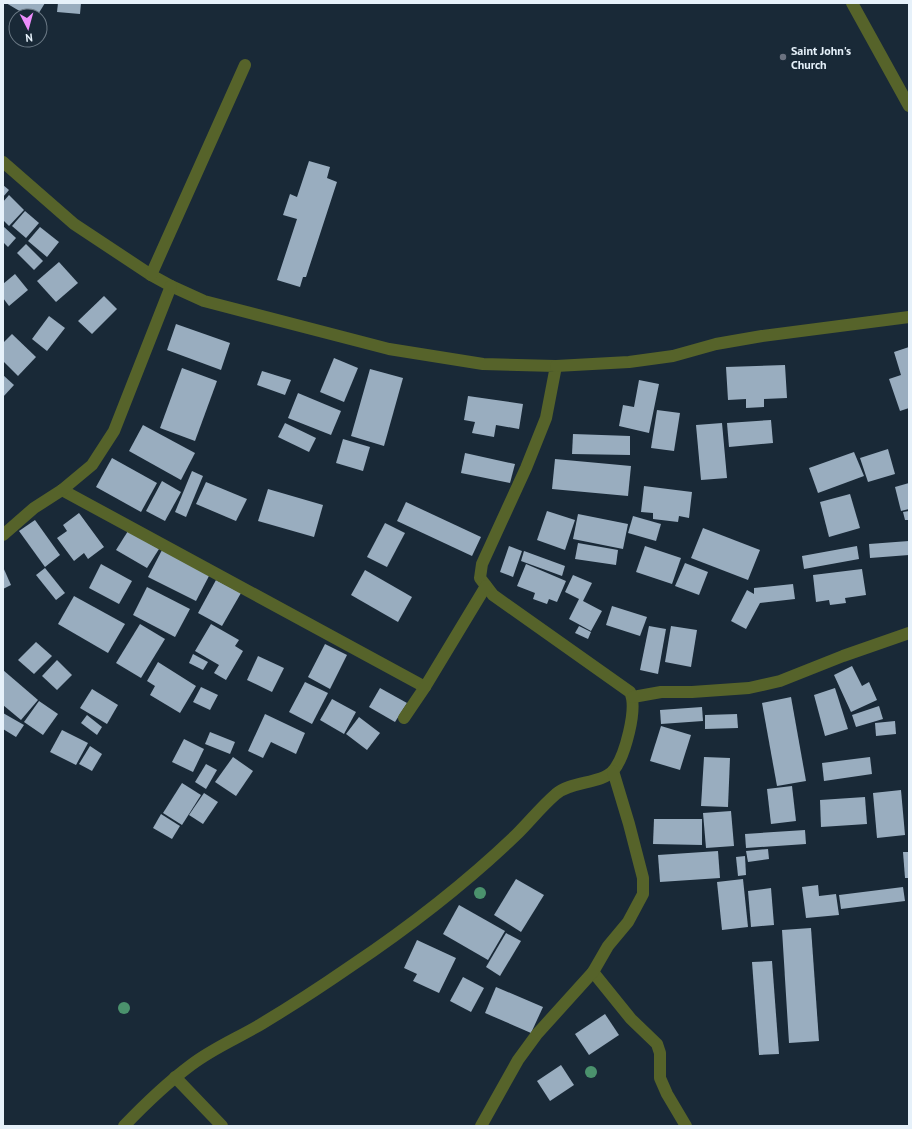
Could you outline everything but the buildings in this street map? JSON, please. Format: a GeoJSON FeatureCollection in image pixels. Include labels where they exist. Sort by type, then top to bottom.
{"type":"FeatureCollection","features":[{"type":"Feature","properties":{"kind":"street"},"geometry":{"type":"LineString","coordinates":[[852,3],[909,106]]}},
{"type":"Feature","properties":{"kind":"street"},"geometry":{"type":"LineString","coordinates":[[151,275],[245,65]]}},
{"type":"Feature","properties":{"kind":"street"},"geometry":{"type":"LineString","coordinates":[[3,162],[74,224],[151,275],[171,286],[204,301],[389,349],[483,364],[556,366],[629,362],[673,356],[716,344],[762,336],[909,317]]}},
{"type":"Feature","properties":{"kind":"street"},"geometry":{"type":"LineString","coordinates":[[3,535],[34,508],[62,490],[92,465],[114,431],[171,286]]}},
{"type":"Feature","properties":{"kind":"street"},"geometry":{"type":"LineString","coordinates":[[124,1126],[175,1077],[193,1063],[308,995],[399,933],[510,839],[557,792],[576,783],[593,780],[613,771],[623,752],[633,712],[633,697],[630,692],[493,595],[480,578],[482,564],[526,468],[546,418],[556,366]]}},
{"type":"Feature","properties":{"kind":"street"},"geometry":{"type":"LineString","coordinates":[[62,490],[425,687]]}},
{"type":"Feature","properties":{"kind":"street"},"geometry":{"type":"LineString","coordinates":[[404,718],[425,687],[486,586]]}},
{"type":"Feature","properties":{"kind":"street"},"geometry":{"type":"LineString","coordinates":[[633,697],[661,692],[692,692],[749,688],[780,681],[843,656],[909,634]]}},
{"type":"Feature","properties":{"kind":"street"},"geometry":{"type":"LineString","coordinates":[[481,1126],[518,1060],[536,1034],[593,972],[608,946],[628,922],[643,894],[643,878],[613,771]]}},
{"type":"Feature","properties":{"kind":"street"},"geometry":{"type":"LineString","coordinates":[[593,972],[631,1019],[657,1044],[660,1053],[660,1078],[666,1094],[686,1126]]}},
{"type":"Feature","properties":{"kind":"street"},"geometry":{"type":"LineString","coordinates":[[175,1077],[222,1126]]}},
{"type":"Feature","properties":{"kind":"place","name":"Saint John's Church"},"geometry":{"type":"Point","coordinates":[783,57]}}]}
